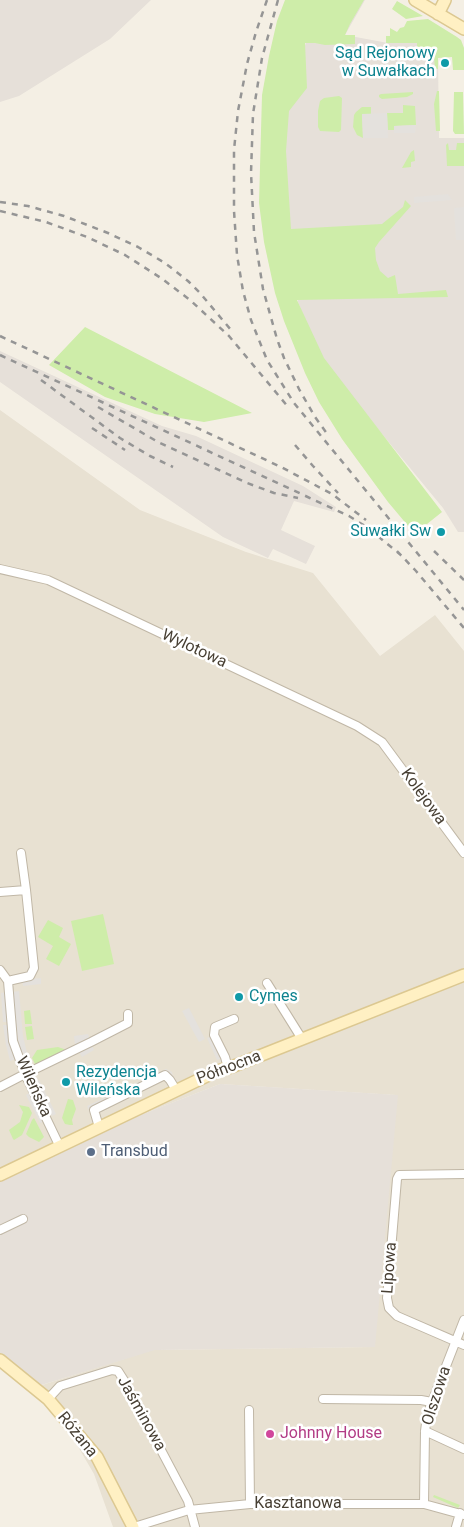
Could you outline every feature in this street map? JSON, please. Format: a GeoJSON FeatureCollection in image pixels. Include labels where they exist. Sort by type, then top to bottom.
{"type":"FeatureCollection","features":[{"type":"Feature","properties":{"kind":"street"},"geometry":{"type":"LineString","coordinates":[[438,14],[445,0]]}},
{"type":"Feature","properties":{"kind":"street"},"geometry":{"type":"LineString","coordinates":[[423,2],[438,14],[464,29]]}},
{"type":"Feature","properties":{"kind":"street","name":"Wylotowa"},"geometry":{"type":"LineString","coordinates":[[0,570],[48,580],[357,726],[382,742]]}},
{"type":"Feature","properties":{"kind":"street","name":"Kolejowa"},"geometry":{"type":"LineString","coordinates":[[382,742],[464,853]]}},
{"type":"Feature","properties":{"kind":"street"},"geometry":{"type":"LineString","coordinates":[[0,970],[8,981],[30,976],[34,968],[21,853]]}},
{"type":"Feature","properties":{"kind":"street"},"geometry":{"type":"LineString","coordinates":[[0,892],[26,890]]}},
{"type":"Feature","properties":{"kind":"street","name":"Północna"},"geometry":{"type":"LineString","coordinates":[[0,1175],[215,1072],[464,975]]}},
{"type":"Feature","properties":{"kind":"street","name":"Wileńska"},"geometry":{"type":"LineString","coordinates":[[8,981],[13,1041],[25,1074],[60,1146]]}},
{"type":"Feature","properties":{"kind":"street"},"geometry":{"type":"LineString","coordinates":[[267,983],[302,1039]]}},
{"type":"Feature","properties":{"kind":"street"},"geometry":{"type":"LineString","coordinates":[[0,1087],[128,1023],[128,1014]]}},
{"type":"Feature","properties":{"kind":"street"},"geometry":{"type":"LineString","coordinates":[[228,1068],[225,1057],[214,1035],[215,1027],[234,1019]]}},
{"type":"Feature","properties":{"kind":"street"},"geometry":{"type":"LineString","coordinates":[[99,1127],[94,1110],[165,1075],[176,1090]]}},
{"type":"Feature","properties":{"kind":"street","name":"Lipowa"},"geometry":{"type":"LineString","coordinates":[[464,1174],[399,1175],[397,1178],[387,1298],[389,1308],[397,1316],[464,1345]]}},
{"type":"Feature","properties":{"kind":"street"},"geometry":{"type":"LineString","coordinates":[[0,1230],[23,1219]]}},
{"type":"Feature","properties":{"kind":"street","name":"Olszowa"},"geometry":{"type":"LineString","coordinates":[[424,1504],[425,1431],[432,1402],[464,1320]]}},
{"type":"Feature","properties":{"kind":"street","name":"Różana"},"geometry":{"type":"LineString","coordinates":[[0,1360],[48,1399],[97,1457],[134,1527]]}},
{"type":"Feature","properties":{"kind":"street","name":"Jaśminowa"},"geometry":{"type":"LineString","coordinates":[[48,1399],[60,1386],[112,1370],[118,1371],[188,1500],[189,1510],[195,1527]]}},
{"type":"Feature","properties":{"kind":"street"},"geometry":{"type":"LineString","coordinates":[[323,1399],[421,1400],[432,1402]]}},
{"type":"Feature","properties":{"kind":"street"},"geometry":{"type":"LineString","coordinates":[[249,1410],[250,1504]]}},
{"type":"Feature","properties":{"kind":"street"},"geometry":{"type":"LineString","coordinates":[[425,1431],[464,1449]]}},
{"type":"Feature","properties":{"kind":"street","name":"Kasztanowa"},"geometry":{"type":"LineString","coordinates":[[134,1527],[189,1510],[250,1504],[424,1504],[462,1514]]}},
{"type":"Feature","properties":{"kind":"street"},"geometry":{"type":"LineString","coordinates":[[456,1527],[462,1514]]}},
{"type":"Feature","properties":{"kind":"shaded area"},"geometry":{"type":"Polygon","coordinates":[[[0,0],[151,0],[110,39],[19,96],[0,102],[0,0]]]}},
{"type":"Feature","properties":{"kind":"shaded area"},"geometry":{"type":"Polygon","coordinates":[[[347,0],[365,0],[345,35],[388,43],[417,42],[417,55],[438,57],[439,138],[464,138],[464,532],[458,532],[443,508],[321,360],[298,302],[278,130],[308,36],[347,0]]]}},
{"type":"Feature","properties":{"kind":"shaded area"},"geometry":{"type":"Polygon","coordinates":[[[387,113],[388,138],[363,138],[362,114],[387,113]]]}},
{"type":"Feature","properties":{"kind":"shaded area"},"geometry":{"type":"Polygon","coordinates":[[[416,125],[415,133],[394,133],[394,126],[416,125]]]}},
{"type":"Feature","properties":{"kind":"shaded area"},"geometry":{"type":"Polygon","coordinates":[[[448,194],[452,200],[414,203],[414,197],[448,194]]]}},
{"type":"Feature","properties":{"kind":"shaded area"},"geometry":{"type":"Polygon","coordinates":[[[464,207],[464,240],[456,240],[454,208],[464,207]]]}},
{"type":"Feature","properties":{"kind":"shaded area"},"geometry":{"type":"Polygon","coordinates":[[[0,351],[162,426],[196,436],[303,486],[336,507],[334,512],[294,501],[281,530],[315,546],[306,564],[273,549],[268,558],[223,537],[0,382],[0,351]]]}},
{"type":"Feature","properties":{"kind":"shaded area"},"geometry":{"type":"Polygon","coordinates":[[[0,410],[140,510],[246,552],[313,573],[380,656],[435,615],[464,651],[464,1527],[113,1527],[94,1474],[42,1385],[153,1350],[373,1347],[396,1095],[220,1084],[0,1170],[0,410]]]}},
{"type":"Feature","properties":{"kind":"shaded area"},"geometry":{"type":"Polygon","coordinates":[[[41,978],[41,984],[23,986],[22,980],[41,978]]]}},
{"type":"Feature","properties":{"kind":"shaded area"},"geometry":{"type":"Polygon","coordinates":[[[19,991],[23,1036],[27,1053],[21,1054],[17,1035],[13,992],[19,991]]]}},
{"type":"Feature","properties":{"kind":"shaded area"},"geometry":{"type":"Polygon","coordinates":[[[6,992],[9,1022],[3,1022],[1,993],[6,992]]]}},
{"type":"Feature","properties":{"kind":"shaded area"},"geometry":{"type":"Polygon","coordinates":[[[189,1008],[205,1039],[199,1042],[182,1011],[189,1008]]]}},
{"type":"Feature","properties":{"kind":"shaded area"},"geometry":{"type":"Polygon","coordinates":[[[3,1025],[9,1025],[16,1059],[10,1061],[6,1045],[3,1025]]]}},
{"type":"Feature","properties":{"kind":"shaded area"},"geometry":{"type":"Polygon","coordinates":[[[88,1034],[94,1050],[82,1057],[75,1045],[74,1036],[88,1034]]]}},
{"type":"Feature","properties":{"kind":"shaded area"},"geometry":{"type":"Polygon","coordinates":[[[214,1035],[225,1057],[217,1060],[207,1038],[214,1035]]]}},
{"type":"Feature","properties":{"kind":"shaded area"},"geometry":{"type":"Polygon","coordinates":[[[166,1069],[172,1072],[173,1076],[91,1115],[87,1106],[166,1069]]]}},
{"type":"Feature","properties":{"kind":"shaded area"},"geometry":{"type":"Polygon","coordinates":[[[39,1080],[56,1114],[52,1116],[34,1082],[39,1080]]]}},
{"type":"Feature","properties":{"kind":"shaded area"},"geometry":{"type":"Polygon","coordinates":[[[220,1084],[398,1095],[375,1347],[155,1350],[38,1386],[0,1355],[0,1170],[220,1084]]]}},
{"type":"Feature","properties":{"kind":"shaded area"},"geometry":{"type":"Polygon","coordinates":[[[31,1092],[46,1121],[40,1123],[26,1095],[31,1092]]]}},
{"type":"Feature","properties":{"kind":"green space"},"geometry":{"type":"Polygon","coordinates":[[[285,0],[364,0],[345,35],[355,35],[355,44],[325,45],[305,43],[307,88],[289,111],[286,151],[291,229],[382,224],[403,207],[405,200],[411,206],[375,248],[376,260],[380,271],[388,278],[395,275],[398,294],[446,290],[448,297],[297,300],[324,358],[442,512],[427,524],[409,527],[388,502],[342,439],[319,402],[305,373],[275,293],[264,242],[259,203],[262,95],[277,21],[285,0]]]}},
{"type":"Feature","properties":{"kind":"green space"},"geometry":{"type":"Polygon","coordinates":[[[397,1],[423,16],[406,19],[392,9],[397,1]]]}},
{"type":"Feature","properties":{"kind":"green space"},"geometry":{"type":"Polygon","coordinates":[[[428,19],[461,40],[464,48],[464,70],[453,70],[452,57],[438,58],[438,69],[435,69],[434,56],[414,55],[417,52],[417,43],[386,43],[386,36],[390,36],[390,28],[397,32],[400,28],[404,27],[407,21],[428,19]]]}},
{"type":"Feature","properties":{"kind":"green space"},"geometry":{"type":"Polygon","coordinates":[[[437,91],[439,91],[440,131],[436,131],[434,104],[437,91]]]}},
{"type":"Feature","properties":{"kind":"green space"},"geometry":{"type":"Polygon","coordinates":[[[413,92],[413,94],[407,97],[382,99],[379,97],[381,94],[413,92]]]}},
{"type":"Feature","properties":{"kind":"green space"},"geometry":{"type":"Polygon","coordinates":[[[454,92],[463,92],[464,134],[455,134],[453,131],[454,92]]]}},
{"type":"Feature","properties":{"kind":"green space"},"geometry":{"type":"Polygon","coordinates":[[[339,96],[342,98],[341,130],[339,132],[320,131],[318,127],[318,111],[320,101],[324,98],[339,96]]]}},
{"type":"Feature","properties":{"kind":"green space"},"geometry":{"type":"Polygon","coordinates":[[[403,105],[415,106],[416,125],[395,126],[394,130],[388,130],[387,113],[403,113],[403,105]]]}},
{"type":"Feature","properties":{"kind":"green space"},"geometry":{"type":"Polygon","coordinates":[[[362,107],[371,107],[371,114],[362,115],[363,138],[357,135],[353,127],[354,115],[362,107]]]}},
{"type":"Feature","properties":{"kind":"green space"},"geometry":{"type":"Polygon","coordinates":[[[448,143],[449,150],[456,150],[457,143],[464,143],[464,166],[447,166],[446,145],[448,143]]]}},
{"type":"Feature","properties":{"kind":"green space"},"geometry":{"type":"Polygon","coordinates":[[[414,150],[415,161],[411,162],[411,167],[402,168],[411,152],[414,150]]]}},
{"type":"Feature","properties":{"kind":"green space"},"geometry":{"type":"Polygon","coordinates":[[[85,327],[252,413],[204,422],[155,414],[105,397],[49,365],[85,327]]]}},
{"type":"Feature","properties":{"kind":"green space"},"geometry":{"type":"Polygon","coordinates":[[[103,914],[114,964],[82,971],[71,921],[103,914]]]}},
{"type":"Feature","properties":{"kind":"green space"},"geometry":{"type":"Polygon","coordinates":[[[48,920],[63,928],[59,937],[71,944],[59,966],[46,959],[53,946],[38,937],[48,920]]]}},
{"type":"Feature","properties":{"kind":"green space"},"geometry":{"type":"Polygon","coordinates":[[[30,1010],[32,1024],[25,1024],[24,1011],[30,1010]]]}},
{"type":"Feature","properties":{"kind":"green space"},"geometry":{"type":"Polygon","coordinates":[[[32,1026],[34,1039],[27,1040],[25,1027],[32,1026]]]}},
{"type":"Feature","properties":{"kind":"green space"},"geometry":{"type":"Polygon","coordinates":[[[58,1047],[67,1050],[36,1066],[32,1058],[37,1050],[58,1047]]]}},
{"type":"Feature","properties":{"kind":"green space"},"geometry":{"type":"Polygon","coordinates":[[[68,1099],[73,1100],[76,1109],[72,1120],[73,1125],[65,1124],[62,1118],[68,1099]]]}},
{"type":"Feature","properties":{"kind":"green space"},"geometry":{"type":"Polygon","coordinates":[[[19,1105],[29,1107],[32,1113],[22,1135],[14,1140],[9,1130],[20,1122],[23,1112],[19,1105]]]}},
{"type":"Feature","properties":{"kind":"green space"},"geometry":{"type":"Polygon","coordinates":[[[34,1118],[44,1137],[39,1142],[26,1134],[34,1118]]]}},
{"type":"Feature","properties":{"kind":"green space"},"geometry":{"type":"Polygon","coordinates":[[[434,1495],[460,1505],[458,1508],[433,1497],[434,1495]]]}},
{"type":"Feature","properties":{"kind":"railway"},"geometry":{"type":"LineString","coordinates":[[267,0],[247,64],[238,111],[234,150],[234,211],[237,255],[243,291],[251,320],[267,360],[294,403],[464,610]]}},
{"type":"Feature","properties":{"kind":"railway"},"geometry":{"type":"LineString","coordinates":[[278,0],[262,58],[253,114],[251,173],[254,232],[263,289],[277,339],[299,389],[328,435]]}},
{"type":"Feature","properties":{"kind":"railway"},"geometry":{"type":"LineString","coordinates":[[0,202],[28,206],[64,216],[138,247],[165,263],[188,281],[231,330]]}},
{"type":"Feature","properties":{"kind":"railway"},"geometry":{"type":"LineString","coordinates":[[0,211],[46,222],[87,237],[125,255],[161,278],[190,300],[229,336],[289,408]]}},
{"type":"Feature","properties":{"kind":"railway"},"geometry":{"type":"LineString","coordinates":[[0,336],[281,467],[332,494],[366,520]]}},
{"type":"Feature","properties":{"kind":"railway"},"geometry":{"type":"LineString","coordinates":[[0,355],[349,516],[368,528],[402,556]]}},
{"type":"Feature","properties":{"kind":"railway"},"geometry":{"type":"LineString","coordinates":[[41,380],[120,438],[173,467]]}},
{"type":"Feature","properties":{"kind":"railway"},"geometry":{"type":"LineString","coordinates":[[98,407],[158,442],[247,483],[274,493],[298,498]]}},
{"type":"Feature","properties":{"kind":"railway"},"geometry":{"type":"LineString","coordinates":[[92,428],[125,450]]}},
{"type":"Feature","properties":{"kind":"railway"},"geometry":{"type":"LineString","coordinates":[[295,445],[338,493]]}},
{"type":"Feature","properties":{"kind":"railway"},"geometry":{"type":"LineString","coordinates":[[397,551],[464,628]]}},
{"type":"Feature","properties":{"kind":"railway"},"geometry":{"type":"LineString","coordinates":[[434,551],[464,580]]}},
{"type":"Feature","properties":{"kind":"place","name":"Sąd Rejonowy w Suwałkach"},"geometry":{"type":"Point","coordinates":[445,63]}},
{"type":"Feature","properties":{"kind":"place","name":"Suwałki Sw"},"geometry":{"type":"Point","coordinates":[441,532]}},
{"type":"Feature","properties":{"kind":"place","name":"Cymes"},"geometry":{"type":"Point","coordinates":[239,997]}},
{"type":"Feature","properties":{"kind":"place","name":"Rezydencja Wileńska"},"geometry":{"type":"Point","coordinates":[66,1082]}},
{"type":"Feature","properties":{"kind":"place","name":"Transbud"},"geometry":{"type":"Point","coordinates":[91,1152]}},
{"type":"Feature","properties":{"kind":"place","name":"Johnny House"},"geometry":{"type":"Point","coordinates":[270,1434]}}]}
